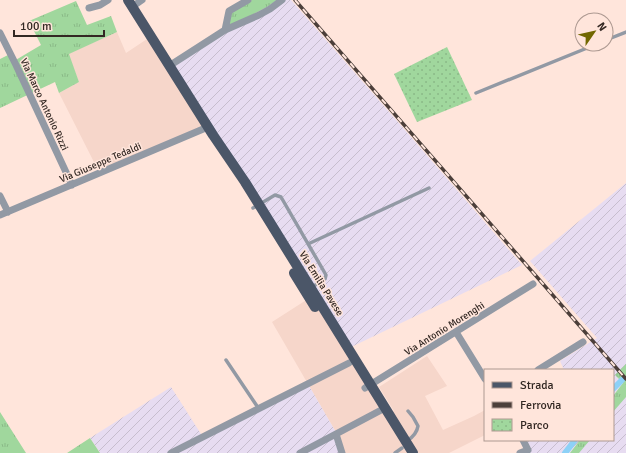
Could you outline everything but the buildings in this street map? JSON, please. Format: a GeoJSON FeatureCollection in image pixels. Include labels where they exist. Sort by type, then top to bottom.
{"type":"FeatureCollection","features":[{"type":"Feature","properties":{"kind":"main road","name":"Via Emilia Pavese"},"geometry":{"type":"LineString","coordinates":[[130,3],[208,127],[229,169],[256,206],[312,293],[383,409],[402,449],[414,453]]}},
{"type":"Feature","properties":{"kind":"main road","name":"Via Emilia Pavese"},"geometry":{"type":"LineString","coordinates":[[312,293],[349,363],[368,386]]}},
{"type":"Feature","properties":{"kind":"street"},"geometry":{"type":"LineString","coordinates":[[88,8],[100,5],[108,0]]}},
{"type":"Feature","properties":{"kind":"street","name":"Via Emilia Pavese"},"geometry":{"type":"LineString","coordinates":[[130,3],[142,0]]}},
{"type":"Feature","properties":{"kind":"street"},"geometry":{"type":"LineString","coordinates":[[225,30],[229,11],[248,0]]}},
{"type":"Feature","properties":{"kind":"street"},"geometry":{"type":"LineString","coordinates":[[169,66],[225,30],[259,15],[282,0]]}},
{"type":"Feature","properties":{"kind":"street","name":"Via Marco Antonio Rizzi"},"geometry":{"type":"LineString","coordinates":[[0,33],[72,185]]}},
{"type":"Feature","properties":{"kind":"street","name":"Via Giuseppe Tedaldi"},"geometry":{"type":"LineString","coordinates":[[0,216],[208,127]]}},
{"type":"Feature","properties":{"kind":"street"},"geometry":{"type":"LineString","coordinates":[[0,196],[8,212]]}},
{"type":"Feature","properties":{"kind":"street","name":"Via Antonio Morenghi"},"geometry":{"type":"LineString","coordinates":[[368,386],[533,284]]}},
{"type":"Feature","properties":{"kind":"street"},"geometry":{"type":"LineString","coordinates":[[456,332],[484,377]]}},
{"type":"Feature","properties":{"kind":"street"},"geometry":{"type":"LineString","coordinates":[[540,369],[583,342]]}},
{"type":"Feature","properties":{"kind":"street"},"geometry":{"type":"LineString","coordinates":[[171,453],[349,363]]}},
{"type":"Feature","properties":{"kind":"street"},"geometry":{"type":"LineString","coordinates":[[300,453],[383,409]]}},
{"type":"Feature","properties":{"kind":"street"},"geometry":{"type":"LineString","coordinates":[[336,434],[342,453]]}},
{"type":"Feature","properties":{"kind":"street"},"geometry":{"type":"LineString","coordinates":[[520,453],[528,450],[524,441]]}},
{"type":"Feature","properties":{"kind":"lane"},"geometry":{"type":"LineString","coordinates":[[614,37],[626,32]]}},
{"type":"Feature","properties":{"kind":"lane"},"geometry":{"type":"LineString","coordinates":[[476,94],[578,52]]}},
{"type":"Feature","properties":{"kind":"lane"},"geometry":{"type":"LineString","coordinates":[[308,244],[429,188]]}},
{"type":"Feature","properties":{"kind":"lane"},"geometry":{"type":"LineString","coordinates":[[256,206],[275,195],[281,197],[326,275],[325,279],[312,293]]}},
{"type":"Feature","properties":{"kind":"lane"},"geometry":{"type":"LineString","coordinates":[[226,360],[258,409]]}},
{"type":"Feature","properties":{"kind":"lane"},"geometry":{"type":"LineString","coordinates":[[402,449],[418,431],[418,426],[408,411]]}},
{"type":"Feature","properties":{"kind":"shaded area"},"geometry":{"type":"Polygon","coordinates":[[[277,0],[291,0],[522,265],[345,350],[169,67],[277,0]]]}},
{"type":"Feature","properties":{"kind":"shaded area"},"geometry":{"type":"Polygon","coordinates":[[[117,32],[126,53],[150,37],[207,127],[99,172],[59,93],[79,82],[68,54],[117,32]]]}},
{"type":"Feature","properties":{"kind":"shaded area"},"geometry":{"type":"Polygon","coordinates":[[[626,183],[626,453],[523,453],[531,449],[527,441],[614,441],[614,369],[564,369],[560,361],[597,338],[530,261],[626,183]]]}},
{"type":"Feature","properties":{"kind":"shaded area"},"geometry":{"type":"Polygon","coordinates":[[[311,297],[386,415],[394,411],[379,387],[427,356],[447,386],[425,396],[443,430],[484,411],[484,436],[449,453],[342,453],[337,434],[272,322],[311,297]]]}},
{"type":"Feature","properties":{"kind":"shaded area"},"geometry":{"type":"Polygon","coordinates":[[[308,384],[337,434],[342,453],[100,453],[90,438],[171,387],[203,437],[308,384]]]}},
{"type":"Feature","properties":{"kind":"green space"},"geometry":{"type":"Polygon","coordinates":[[[252,0],[277,0],[267,7],[225,29],[230,12],[252,0]]]}},
{"type":"Feature","properties":{"kind":"green space"},"geometry":{"type":"Polygon","coordinates":[[[76,1],[87,25],[111,16],[117,32],[69,54],[79,82],[59,93],[55,82],[0,108],[0,59],[10,54],[14,61],[41,45],[29,21],[76,1]]]}},
{"type":"Feature","properties":{"kind":"green space"},"geometry":{"type":"Polygon","coordinates":[[[447,47],[472,100],[417,122],[394,74],[447,47]]]}},
{"type":"Feature","properties":{"kind":"green space"},"geometry":{"type":"Polygon","coordinates":[[[626,364],[626,397],[614,411],[614,395],[623,383],[615,375],[626,364]]]}},
{"type":"Feature","properties":{"kind":"green space"},"geometry":{"type":"Polygon","coordinates":[[[0,412],[26,453],[0,453],[0,412]]]}},
{"type":"Feature","properties":{"kind":"green space"},"geometry":{"type":"Polygon","coordinates":[[[90,438],[100,453],[67,453],[90,438]]]}},
{"type":"Feature","properties":{"kind":"green space"},"geometry":{"type":"Polygon","coordinates":[[[579,441],[589,441],[579,453],[570,453],[579,441]]]}},
{"type":"Feature","properties":{"kind":"waterway"},"geometry":{"type":"LineString","coordinates":[[614,388],[622,380]]}},
{"type":"Feature","properties":{"kind":"waterway"},"geometry":{"type":"LineString","coordinates":[[565,453],[574,441]]}},
{"type":"Feature","properties":{"kind":"railway"},"geometry":{"type":"LineString","coordinates":[[295,0],[626,379]]}}]}
